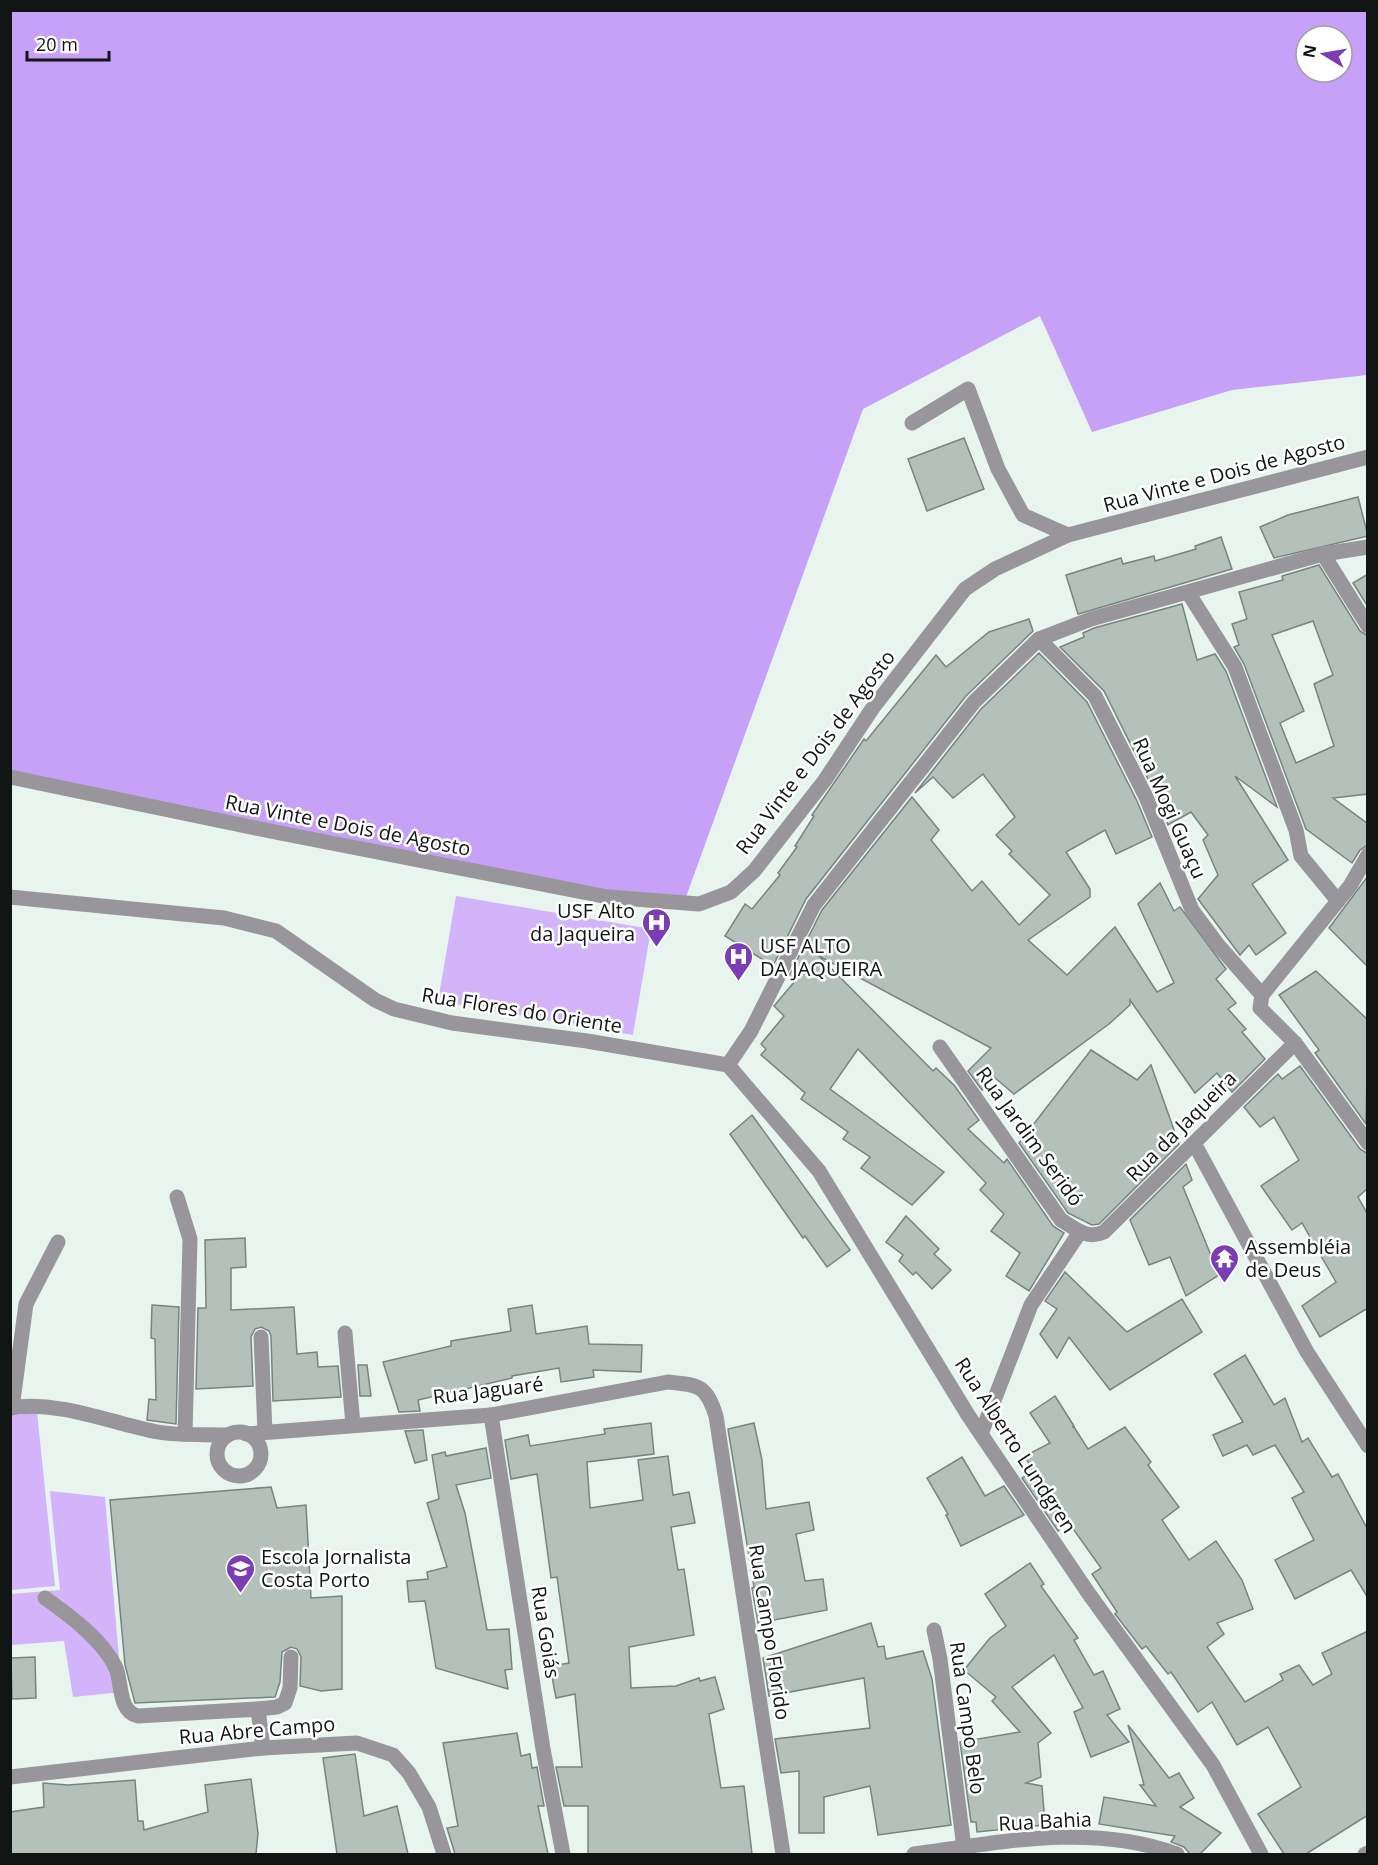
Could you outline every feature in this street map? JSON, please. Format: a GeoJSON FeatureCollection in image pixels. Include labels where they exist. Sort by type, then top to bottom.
{"type":"FeatureCollection","features":[{"type":"Feature","properties":{"kind":"street"},"geometry":{"type":"LineString","coordinates":[[912,423],[968,389],[998,469],[1023,515],[1068,535]]}},
{"type":"Feature","properties":{"kind":"street","name":"Rua Vinte e Dois de Agosto"},"geometry":{"type":"LineString","coordinates":[[10,777],[608,897],[699,904],[731,892],[754,871],[825,780],[872,709],[964,589],[995,569],[1068,535],[1368,457]]}},
{"type":"Feature","properties":{"kind":"street"},"geometry":{"type":"LineString","coordinates":[[728,1065],[751,1031],[814,905],[974,702],[1039,639],[1091,619],[1189,594],[1323,554],[1368,547]]}},
{"type":"Feature","properties":{"kind":"street"},"geometry":{"type":"LineString","coordinates":[[1323,554],[1368,626]]}},
{"type":"Feature","properties":{"kind":"street"},"geometry":{"type":"LineString","coordinates":[[1189,594],[1235,667],[1296,830],[1301,856],[1338,901]]}},
{"type":"Feature","properties":{"kind":"street","name":"Rua Mogi Guaçu"},"geometry":{"type":"LineString","coordinates":[[1039,639],[1095,696],[1146,797],[1192,910],[1218,945],[1262,995],[1260,1008],[1295,1042]]}},
{"type":"Feature","properties":{"kind":"street"},"geometry":{"type":"LineString","coordinates":[[1262,995],[1338,901],[1368,855]]}},
{"type":"Feature","properties":{"kind":"street","name":"Rua Flores do Oriente"},"geometry":{"type":"LineString","coordinates":[[10,897],[224,918],[276,931],[375,1000],[394,1009],[452,1023],[587,1041],[728,1065]]}},
{"type":"Feature","properties":{"kind":"street"},"geometry":{"type":"LineString","coordinates":[[1295,1042],[1368,1143]]}},
{"type":"Feature","properties":{"kind":"street","name":"Rua da Jaqueira"},"geometry":{"type":"LineString","coordinates":[[1096,1236],[1104,1232],[1295,1042]]}},
{"type":"Feature","properties":{"kind":"street","name":"Rua Jardim Seridó"},"geometry":{"type":"LineString","coordinates":[[940,1047],[1061,1220],[1080,1232],[1096,1236]]}},
{"type":"Feature","properties":{"kind":"street","name":"Rua Alberto Lundgren"},"geometry":{"type":"LineString","coordinates":[[728,1065],[819,1171],[981,1434],[1089,1594],[1213,1766],[1261,1854]]}},
{"type":"Feature","properties":{"kind":"street"},"geometry":{"type":"LineString","coordinates":[[1194,1143],[1307,1352],[1368,1446]]}},
{"type":"Feature","properties":{"kind":"street"},"geometry":{"type":"LineString","coordinates":[[177,1197],[190,1239],[184,1434]]}},
{"type":"Feature","properties":{"kind":"street"},"geometry":{"type":"LineString","coordinates":[[981,1434],[1031,1305],[1080,1232]]}},
{"type":"Feature","properties":{"kind":"street"},"geometry":{"type":"LineString","coordinates":[[58,1242],[26,1304],[11,1408],[39,1407],[70,1411],[158,1432],[246,1434],[252,1436],[261,1448],[262,1461],[255,1471],[243,1476],[228,1473],[218,1461],[219,1444],[228,1435]]}},
{"type":"Feature","properties":{"kind":"street"},"geometry":{"type":"LineString","coordinates":[[345,1333],[353,1425]]}},
{"type":"Feature","properties":{"kind":"street"},"geometry":{"type":"LineString","coordinates":[[261,1337],[265,1432]]}},
{"type":"Feature","properties":{"kind":"street","name":"Rua Jaguaré"},"geometry":{"type":"LineString","coordinates":[[246,1434],[491,1415],[668,1382],[692,1384],[702,1389],[710,1397],[716,1416]]}},
{"type":"Feature","properties":{"kind":"street","name":"Rua Goiás"},"geometry":{"type":"LineString","coordinates":[[491,1415],[543,1749],[563,1854]]}},
{"type":"Feature","properties":{"kind":"street","name":"Rua Campo Florido"},"geometry":{"type":"LineString","coordinates":[[716,1416],[783,1854]]}},
{"type":"Feature","properties":{"kind":"street"},"geometry":{"type":"LineString","coordinates":[[45,1598],[80,1627],[111,1659],[117,1669],[125,1705],[133,1715],[277,1707],[285,1703],[290,1688],[291,1657]]}},
{"type":"Feature","properties":{"kind":"street","name":"Rua Campo Belo"},"geometry":{"type":"LineString","coordinates":[[934,1630],[940,1659],[964,1848]]}},
{"type":"Feature","properties":{"kind":"street"},"geometry":{"type":"LineString","coordinates":[[258,1709],[263,1748]]}},
{"type":"Feature","properties":{"kind":"street","name":"Rua Abre Campo"},"geometry":{"type":"LineString","coordinates":[[10,1777],[263,1748],[357,1743],[393,1755],[409,1773],[429,1808],[444,1854]]}},
{"type":"Feature","properties":{"kind":"street","name":"Rua Bahia"},"geometry":{"type":"LineString","coordinates":[[914,1854],[1037,1838],[1082,1837],[1123,1840],[1177,1854]]}},
{"type":"Feature","properties":{"kind":"shaded area"},"geometry":{"type":"Polygon","coordinates":[[[10,11],[1367,11],[1367,375],[1232,390],[1092,432],[1040,316],[863,409],[682,908],[11,777],[10,11]]]}},
{"type":"Feature","properties":{"kind":"shaded area"},"geometry":{"type":"Polygon","coordinates":[[[456,896],[651,929],[633,1035],[438,1001],[456,896]]]}},
{"type":"Feature","properties":{"kind":"shaded area"},"geometry":{"type":"Polygon","coordinates":[[[37,1412],[55,1586],[11,1590],[10,1416],[37,1412]]]}},
{"type":"Feature","properties":{"kind":"shaded area"},"geometry":{"type":"Polygon","coordinates":[[[50,1491],[105,1497],[122,1692],[73,1697],[64,1641],[11,1645],[11,1594],[60,1590],[50,1491]]]}},
{"type":"Feature","properties":{"kind":"building"},"geometry":{"type":"Polygon","coordinates":[[[964,438],[984,489],[927,511],[908,459],[964,438]]]}},
{"type":"Feature","properties":{"kind":"building"},"geometry":{"type":"Polygon","coordinates":[[[1358,497],[1368,536],[1274,558],[1260,527],[1288,515],[1358,497]]]}},
{"type":"Feature","properties":{"kind":"building"},"geometry":{"type":"Polygon","coordinates":[[[1221,537],[1232,569],[1078,614],[1066,575],[1121,558],[1123,564],[1154,556],[1155,561],[1196,549],[1195,546],[1221,537]]]}},
{"type":"Feature","properties":{"kind":"building"},"geometry":{"type":"Polygon","coordinates":[[[1319,565],[1360,631],[1368,636],[1368,794],[1333,798],[1368,824],[1368,845],[1360,850],[1352,863],[1306,829],[1244,664],[1234,647],[1239,645],[1232,624],[1247,619],[1239,592],[1283,580],[1282,576],[1319,565]],[[1313,621],[1272,635],[1304,711],[1280,723],[1296,763],[1334,746],[1314,684],[1333,675],[1313,621]]]}},
{"type":"Feature","properties":{"kind":"building"},"geometry":{"type":"Polygon","coordinates":[[[1368,574],[1368,607],[1353,583],[1368,574]]]}},
{"type":"Feature","properties":{"kind":"building"},"geometry":{"type":"Polygon","coordinates":[[[1182,604],[1197,660],[1215,654],[1226,671],[1277,807],[1235,776],[1288,860],[1252,884],[1286,933],[1256,955],[1249,945],[1240,955],[1198,899],[1218,875],[1203,840],[1208,835],[1191,812],[1168,825],[1155,793],[1104,691],[1060,647],[1084,637],[1083,633],[1094,628],[1182,604]]]}},
{"type":"Feature","properties":{"kind":"building"},"geometry":{"type":"Polygon","coordinates":[[[1029,619],[1033,631],[966,696],[806,899],[773,966],[725,936],[745,904],[752,909],[780,875],[778,873],[797,847],[795,846],[814,816],[812,815],[864,739],[866,741],[936,655],[946,667],[989,632],[1029,619]]]}},
{"type":"Feature","properties":{"kind":"building"},"geometry":{"type":"Polygon","coordinates":[[[1039,653],[1087,702],[1137,801],[1152,837],[1116,854],[1105,830],[1066,852],[1090,889],[1090,897],[1028,940],[1067,975],[1115,927],[1157,992],[1174,983],[1138,904],[1160,883],[1174,911],[1180,907],[1226,969],[1216,979],[1236,1003],[1228,1009],[1246,1029],[1242,1032],[1265,1059],[1232,1092],[1217,1073],[1195,1093],[1130,1000],[1130,1005],[1109,1024],[1014,1094],[994,1077],[982,1090],[968,1071],[991,1048],[819,956],[933,1071],[936,1068],[954,1085],[979,1120],[968,1129],[1004,1163],[1007,1159],[1053,1226],[1064,1233],[1029,1291],[1006,1276],[1020,1253],[991,1231],[1004,1214],[980,1190],[986,1183],[858,1049],[830,1089],[944,1172],[912,1205],[861,1168],[870,1157],[843,1139],[848,1132],[801,1099],[805,1093],[761,1055],[766,1049],[761,1044],[784,1016],[774,1006],[796,980],[789,976],[822,910],[912,797],[939,830],[931,840],[972,891],[982,881],[1019,925],[1050,895],[1009,854],[1012,851],[996,835],[1015,817],[983,774],[953,798],[933,777],[915,793],[981,709],[1039,653]]]}},
{"type":"Feature","properties":{"kind":"building"},"geometry":{"type":"Polygon","coordinates":[[[1368,876],[1368,967],[1329,928],[1368,876]]]}},
{"type":"Feature","properties":{"kind":"building"},"geometry":{"type":"Polygon","coordinates":[[[1316,971],[1368,1020],[1366,1124],[1315,1053],[1319,1050],[1279,995],[1316,971]]]}},
{"type":"Feature","properties":{"kind":"building"},"geometry":{"type":"Polygon","coordinates":[[[1091,1050],[1137,1080],[1151,1065],[1179,1144],[1099,1224],[1092,1225],[1068,1213],[1019,1143],[1091,1050]]]}},
{"type":"Feature","properties":{"kind":"building"},"geometry":{"type":"Polygon","coordinates":[[[1300,1066],[1360,1149],[1368,1154],[1368,1188],[1358,1197],[1368,1215],[1368,1308],[1320,1337],[1302,1306],[1336,1282],[1302,1223],[1292,1230],[1261,1186],[1299,1160],[1274,1117],[1260,1127],[1244,1107],[1278,1074],[1282,1079],[1300,1066]]]}},
{"type":"Feature","properties":{"kind":"building"},"geometry":{"type":"Polygon","coordinates":[[[752,1115],[850,1250],[827,1267],[805,1236],[803,1238],[730,1134],[752,1115]]]}},
{"type":"Feature","properties":{"kind":"building"},"geometry":{"type":"Polygon","coordinates":[[[1186,1164],[1192,1180],[1183,1187],[1219,1275],[1186,1296],[1170,1257],[1149,1265],[1130,1220],[1186,1164]]]}},
{"type":"Feature","properties":{"kind":"building"},"geometry":{"type":"Polygon","coordinates":[[[906,1216],[939,1249],[934,1254],[951,1270],[932,1289],[916,1272],[913,1275],[899,1261],[903,1255],[886,1242],[906,1216]]]}},
{"type":"Feature","properties":{"kind":"building"},"geometry":{"type":"Polygon","coordinates":[[[245,1238],[246,1267],[231,1268],[231,1310],[294,1307],[297,1354],[317,1352],[318,1367],[338,1366],[341,1397],[273,1401],[271,1336],[269,1331],[261,1327],[255,1329],[251,1337],[253,1386],[196,1389],[198,1308],[206,1308],[205,1240],[245,1238]]]}},
{"type":"Feature","properties":{"kind":"building"},"geometry":{"type":"Polygon","coordinates":[[[1065,1272],[1127,1332],[1182,1299],[1202,1332],[1110,1390],[1069,1337],[1057,1358],[1040,1334],[1057,1309],[1045,1301],[1065,1272]]]}},
{"type":"Feature","properties":{"kind":"building"},"geometry":{"type":"Polygon","coordinates":[[[152,1305],[179,1307],[176,1424],[147,1420],[149,1399],[156,1400],[155,1339],[151,1338],[152,1305]]]}},
{"type":"Feature","properties":{"kind":"building"},"geometry":{"type":"Polygon","coordinates":[[[532,1305],[536,1334],[587,1326],[589,1344],[642,1345],[641,1372],[593,1370],[594,1377],[561,1382],[559,1368],[512,1376],[512,1378],[418,1400],[420,1411],[399,1412],[383,1362],[451,1346],[451,1341],[511,1331],[508,1309],[532,1305]]]}},
{"type":"Feature","properties":{"kind":"building"},"geometry":{"type":"Polygon","coordinates":[[[1245,1355],[1274,1405],[1285,1398],[1302,1442],[1308,1438],[1332,1477],[1338,1474],[1368,1530],[1368,1598],[1351,1570],[1295,1599],[1275,1560],[1314,1540],[1292,1498],[1304,1492],[1275,1445],[1253,1455],[1247,1445],[1223,1456],[1213,1435],[1243,1422],[1214,1374],[1245,1355]]]}},
{"type":"Feature","properties":{"kind":"building"},"geometry":{"type":"Polygon","coordinates":[[[358,1365],[367,1365],[371,1396],[360,1396],[358,1365]]]}},
{"type":"Feature","properties":{"kind":"building"},"geometry":{"type":"Polygon","coordinates":[[[1055,1396],[1074,1426],[1072,1427],[1088,1449],[1125,1427],[1151,1462],[1148,1465],[1179,1507],[1162,1520],[1189,1560],[1216,1541],[1242,1580],[1253,1609],[1217,1623],[1224,1634],[1207,1647],[1245,1702],[1283,1680],[1280,1674],[1299,1665],[1313,1685],[1332,1674],[1322,1653],[1368,1631],[1368,1815],[1306,1854],[1284,1854],[1258,1814],[1301,1787],[1268,1727],[1237,1745],[1212,1702],[1198,1712],[1171,1672],[1168,1674],[1146,1646],[1142,1649],[1115,1614],[1117,1612],[1092,1574],[1101,1568],[1069,1523],[1058,1531],[1022,1478],[1033,1472],[1025,1456],[1050,1443],[1030,1413],[1055,1396]]]}},
{"type":"Feature","properties":{"kind":"building"},"geometry":{"type":"Polygon","coordinates":[[[651,1423],[654,1454],[587,1462],[590,1508],[643,1500],[638,1460],[668,1456],[673,1495],[689,1492],[695,1523],[671,1527],[678,1570],[684,1569],[694,1635],[629,1647],[631,1688],[676,1686],[699,1678],[700,1681],[715,1677],[724,1709],[709,1714],[721,1788],[744,1786],[752,1854],[588,1854],[588,1806],[564,1806],[556,1767],[582,1767],[575,1694],[556,1698],[550,1666],[569,1663],[557,1577],[551,1578],[537,1474],[511,1479],[505,1440],[528,1435],[530,1446],[605,1434],[604,1429],[651,1423]]]}},
{"type":"Feature","properties":{"kind":"building"},"geometry":{"type":"Polygon","coordinates":[[[754,1423],[762,1460],[766,1509],[809,1502],[814,1530],[796,1534],[805,1581],[823,1579],[827,1610],[758,1623],[728,1429],[754,1423]]]}},
{"type":"Feature","properties":{"kind":"building"},"geometry":{"type":"Polygon","coordinates":[[[423,1430],[427,1460],[415,1463],[405,1431],[423,1430]]]}},
{"type":"Feature","properties":{"kind":"building"},"geometry":{"type":"Polygon","coordinates":[[[486,1448],[491,1478],[456,1485],[465,1513],[487,1630],[509,1629],[512,1669],[505,1670],[508,1689],[436,1668],[425,1601],[409,1602],[407,1581],[428,1579],[427,1572],[447,1567],[427,1503],[439,1499],[432,1455],[445,1452],[446,1456],[486,1448]]]}},
{"type":"Feature","properties":{"kind":"building"},"geometry":{"type":"Polygon","coordinates":[[[962,1457],[985,1496],[1004,1486],[1024,1515],[961,1546],[946,1515],[948,1514],[927,1478],[962,1457]]]}},
{"type":"Feature","properties":{"kind":"building","name":"Escola Jornalista Costa Porto"},"geometry":{"type":"Polygon","coordinates":[[[271,1487],[277,1508],[306,1505],[311,1598],[342,1596],[342,1689],[321,1691],[300,1686],[301,1657],[297,1649],[291,1647],[282,1652],[280,1682],[275,1697],[135,1703],[125,1665],[110,1500],[271,1487]]]}},
{"type":"Feature","properties":{"kind":"building"},"geometry":{"type":"Polygon","coordinates":[[[1030,1563],[1044,1584],[1041,1586],[1078,1638],[1074,1640],[1094,1675],[1103,1671],[1120,1709],[1107,1715],[1129,1742],[1091,1757],[1074,1712],[1083,1708],[1054,1655],[1012,1687],[1051,1733],[1038,1743],[1041,1777],[1026,1783],[1042,1786],[1045,1825],[977,1832],[976,1822],[971,1822],[960,1742],[1020,1732],[992,1701],[996,1697],[964,1670],[990,1638],[1006,1626],[985,1594],[1030,1563]]]}},
{"type":"Feature","properties":{"kind":"building"},"geometry":{"type":"Polygon","coordinates":[[[871,1623],[878,1647],[884,1646],[886,1659],[923,1651],[932,1679],[951,1825],[878,1835],[870,1786],[824,1797],[824,1833],[799,1833],[799,1771],[781,1773],[775,1739],[870,1728],[864,1678],[769,1696],[763,1658],[871,1623]]]}},
{"type":"Feature","properties":{"kind":"building"},"geometry":{"type":"Polygon","coordinates":[[[35,1657],[36,1698],[12,1699],[11,1658],[35,1657]]]}},
{"type":"Feature","properties":{"kind":"building"},"geometry":{"type":"Polygon","coordinates":[[[1128,1725],[1169,1778],[1179,1773],[1194,1798],[1180,1807],[1221,1833],[1200,1854],[1190,1854],[1184,1847],[1171,1842],[1175,1836],[1099,1824],[1104,1797],[1156,1806],[1140,1785],[1144,1785],[1128,1725]]]}},
{"type":"Feature","properties":{"kind":"building"},"geometry":{"type":"Polygon","coordinates":[[[517,1733],[521,1756],[530,1754],[532,1768],[537,1767],[544,1806],[538,1806],[548,1854],[455,1854],[447,1828],[458,1826],[443,1743],[517,1733]]]}},
{"type":"Feature","properties":{"kind":"building"},"geometry":{"type":"Polygon","coordinates":[[[355,1754],[364,1816],[397,1806],[408,1854],[337,1854],[323,1758],[355,1754]]]}},
{"type":"Feature","properties":{"kind":"building"},"geometry":{"type":"Polygon","coordinates":[[[251,1779],[258,1833],[256,1854],[10,1854],[10,1812],[44,1807],[43,1783],[68,1785],[135,1780],[138,1821],[143,1821],[144,1830],[208,1812],[205,1785],[251,1779]]]}},
{"type":"Feature","properties":{"kind":"place","name":"USF Alto da Jaqueira"},"geometry":{"type":"Point","coordinates":[656,948]}},
{"type":"Feature","properties":{"kind":"place","name":"USF ALTO DA JAQUEIRA"},"geometry":{"type":"Point","coordinates":[739,982]}},
{"type":"Feature","properties":{"kind":"place","name":"Assembléia de Deus"},"geometry":{"type":"Point","coordinates":[1224,1284]}},
{"type":"Feature","properties":{"kind":"place","name":"Escola Jornalista Costa Porto"},"geometry":{"type":"Point","coordinates":[240,1594]}}]}
